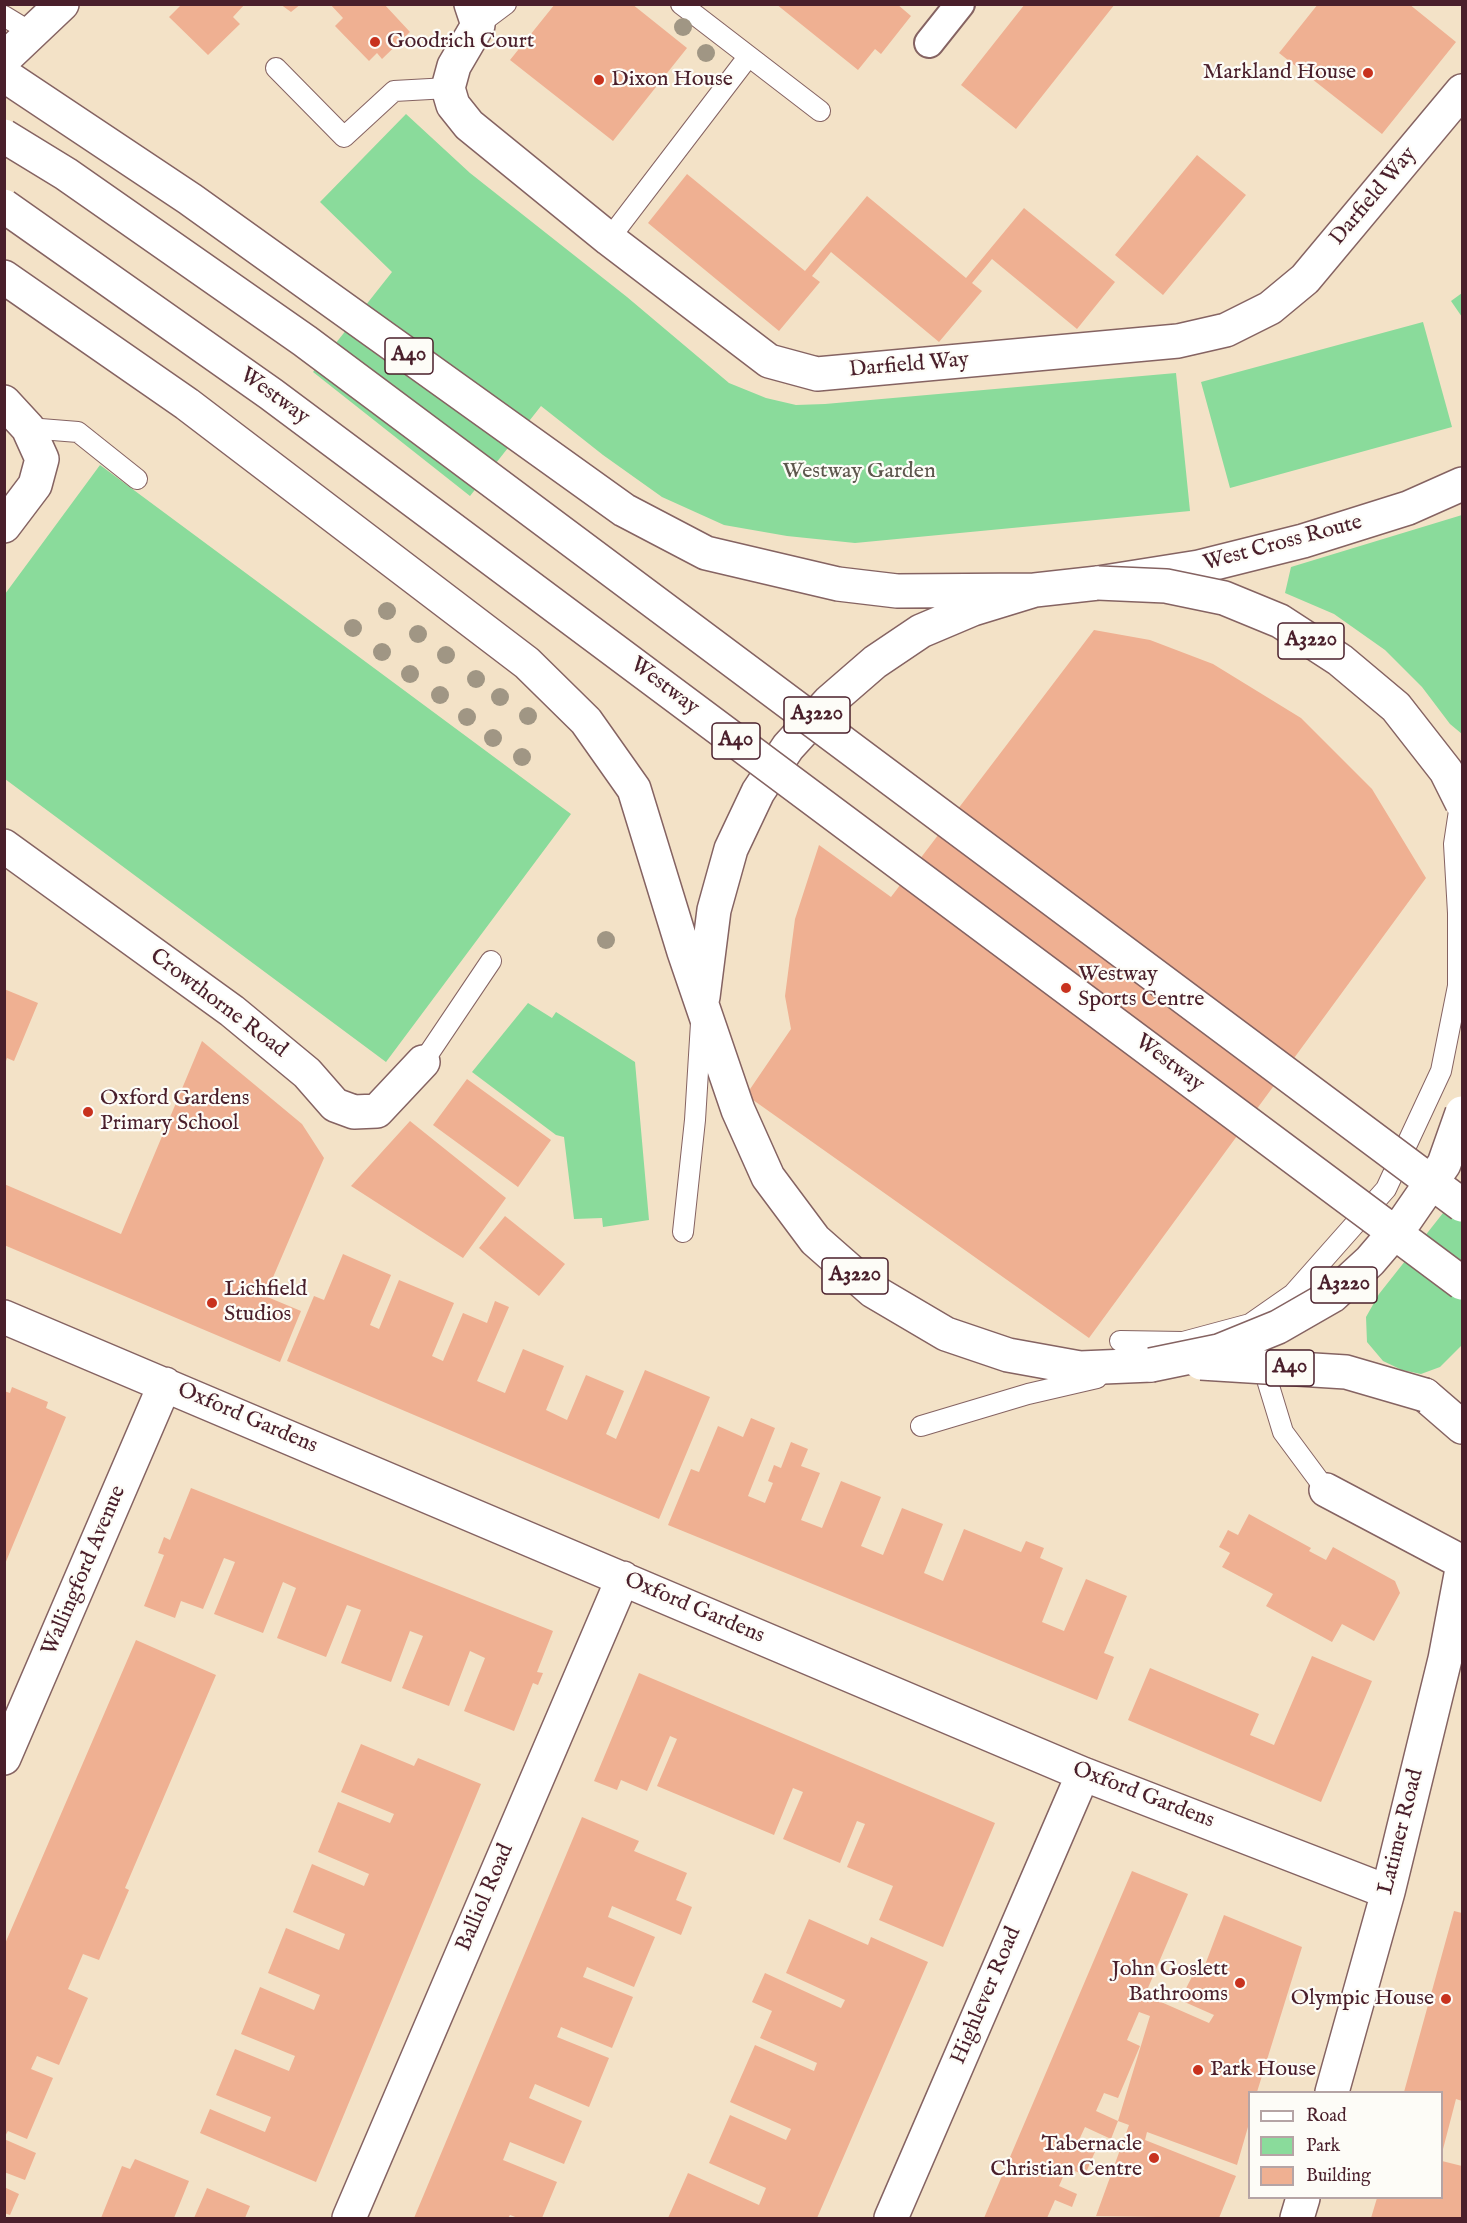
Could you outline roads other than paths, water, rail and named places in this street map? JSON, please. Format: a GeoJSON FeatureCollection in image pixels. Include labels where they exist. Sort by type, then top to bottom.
{"type":"FeatureCollection","features":[{"type":"Feature","properties":{"kind":"main road"},"geometry":{"type":"LineString","coordinates":[[4,59],[62,4]]}},
{"type":"Feature","properties":{"kind":"main road"},"geometry":{"type":"LineString","coordinates":[[448,88],[474,15]]}},
{"type":"Feature","properties":{"kind":"main road","name":"A40"},"geometry":{"type":"LineString","coordinates":[[4,75],[190,199],[624,510],[706,553],[838,584],[897,591],[1035,590]]}},
{"type":"Feature","properties":{"kind":"main road","name":"Darfield Way"},"geometry":{"type":"LineString","coordinates":[[448,88],[453,105],[469,125],[609,239],[769,361],[817,374],[1178,341],[1226,330],[1270,308],[1305,279],[1462,91]]}},
{"type":"Feature","properties":{"kind":"main road","name":"A40"},"geometry":{"type":"LineString","coordinates":[[4,136],[66,174],[305,341],[1462,1205]]}},
{"type":"Feature","properties":{"kind":"main road","name":"Westway"},"geometry":{"type":"LineString","coordinates":[[4,206],[271,394],[1462,1283]]}},
{"type":"Feature","properties":{"kind":"main road"},"geometry":{"type":"LineString","coordinates":[[4,277],[187,404],[527,663],[586,721],[634,789],[702,1004]]}},
{"type":"Feature","properties":{"kind":"main road"},"geometry":{"type":"LineString","coordinates":[[4,402],[28,428],[42,459],[34,485],[4,526]]}},
{"type":"Feature","properties":{"kind":"main road","name":"West Cross Route"},"geometry":{"type":"LineString","coordinates":[[1098,584],[1199,567],[1303,541],[1408,508],[1462,484]]}},
{"type":"Feature","properties":{"kind":"main road","name":"A3220"},"geometry":{"type":"LineString","coordinates":[[1462,803],[1446,771],[1396,707],[1341,660],[1280,621],[1224,598],[1166,586],[1098,584],[1035,590],[973,609],[921,631],[875,662],[845,688],[788,747],[758,792],[731,849],[714,910],[702,1004],[738,1110],[768,1177],[815,1240],[873,1291],[946,1334],[1008,1355],[1080,1368],[1151,1365],[1219,1351],[1278,1327],[1332,1296],[1370,1261],[1406,1219],[1444,1164],[1462,1113]]}},
{"type":"Feature","properties":{"kind":"main road","name":"Crowthorne Road"},"geometry":{"type":"LineString","coordinates":[[4,846],[232,1011],[308,1073],[335,1105],[354,1112],[377,1111],[423,1062]]}},
{"type":"Feature","properties":{"kind":"main road","name":"Oxford Gardens"},"geometry":{"type":"LineString","coordinates":[[4,1317],[1083,1774],[1388,1892]]}},
{"type":"Feature","properties":{"kind":"main road","name":"A40"},"geometry":{"type":"LineString","coordinates":[[1151,1365],[1208,1363],[1346,1372],[1425,1395],[1462,1410]]}},
{"type":"Feature","properties":{"kind":"main road","name":"Wallingford Avenue"},"geometry":{"type":"LineString","coordinates":[[4,1758],[165,1384]]}},
{"type":"Feature","properties":{"kind":"main road","name":"A40"},"geometry":{"type":"LineString","coordinates":[[1425,1395],[1462,1426]]}},
{"type":"Feature","properties":{"kind":"main road"},"geometry":{"type":"LineString","coordinates":[[1326,1490],[1462,1562]]}},
{"type":"Feature","properties":{"kind":"main road","name":"Latimer Road"},"geometry":{"type":"LineString","coordinates":[[1332,2091],[1388,1892],[1445,1659],[1462,1569]]}},
{"type":"Feature","properties":{"kind":"main road","name":"Balliol Road"},"geometry":{"type":"LineString","coordinates":[[349,2218],[623,1578]]}},
{"type":"Feature","properties":{"kind":"main road","name":"Highlever Road"},"geometry":{"type":"LineString","coordinates":[[891,2218],[1083,1774]]}},
{"type":"Feature","properties":{"kind":"main road"},"geometry":{"type":"LineString","coordinates":[[1298,2218],[1303,2199]]}},
{"type":"Feature","properties":{"kind":"street"},"geometry":{"type":"LineString","coordinates":[[929,43],[960,4]]}},
{"type":"Feature","properties":{"kind":"lane"},"geometry":{"type":"LineString","coordinates":[[474,15],[506,4]]}},
{"type":"Feature","properties":{"kind":"lane"},"geometry":{"type":"LineString","coordinates":[[681,4],[820,111]]}},
{"type":"Feature","properties":{"kind":"lane"},"geometry":{"type":"LineString","coordinates":[[4,15],[32,33]]}},
{"type":"Feature","properties":{"kind":"lane"},"geometry":{"type":"LineString","coordinates":[[609,239],[748,57]]}},
{"type":"Feature","properties":{"kind":"lane"},"geometry":{"type":"LineString","coordinates":[[276,68],[344,137],[394,91],[448,88]]}},
{"type":"Feature","properties":{"kind":"lane"},"geometry":{"type":"LineString","coordinates":[[28,428],[78,432],[137,479]]}},
{"type":"Feature","properties":{"kind":"lane"},"geometry":{"type":"LineString","coordinates":[[1120,1341],[1183,1342],[1250,1324],[1293,1294],[1386,1189],[1441,1071],[1458,986],[1458,913],[1454,844],[1462,786]]}},
{"type":"Feature","properties":{"kind":"lane"},"geometry":{"type":"LineString","coordinates":[[423,1062],[490,962]]}},
{"type":"Feature","properties":{"kind":"lane"},"geometry":{"type":"LineString","coordinates":[[683,1232],[695,1120],[702,1004]]}},
{"type":"Feature","properties":{"kind":"lane"},"geometry":{"type":"LineString","coordinates":[[1250,1324],[1283,1432],[1326,1490]]}},
{"type":"Feature","properties":{"kind":"lane"},"geometry":{"type":"LineString","coordinates":[[921,1426],[1028,1394],[1151,1365]]}},
{"type":"Feature","properties":{"kind":"place","name":"Goodrich Court"},"geometry":{"type":"Point","coordinates":[375,42]}},
{"type":"Feature","properties":{"kind":"place","name":"Markland House"},"geometry":{"type":"Point","coordinates":[1368,73]}},
{"type":"Feature","properties":{"kind":"place","name":"Dixon House"},"geometry":{"type":"Point","coordinates":[599,80]}},
{"type":"Feature","properties":{"kind":"place","name":"Westway Sports Centre"},"geometry":{"type":"Point","coordinates":[1066,988]}},
{"type":"Feature","properties":{"kind":"place","name":"Oxford Gardens Primary School"},"geometry":{"type":"Point","coordinates":[88,1112]}},
{"type":"Feature","properties":{"kind":"place","name":"Lichfield Studios"},"geometry":{"type":"Point","coordinates":[212,1303]}},
{"type":"Feature","properties":{"kind":"place","name":"John Goslett Bathrooms"},"geometry":{"type":"Point","coordinates":[1240,1983]}},
{"type":"Feature","properties":{"kind":"place","name":"Olympic House"},"geometry":{"type":"Point","coordinates":[1446,1999]}},
{"type":"Feature","properties":{"kind":"place","name":"Park House"},"geometry":{"type":"Point","coordinates":[1198,2070]}},
{"type":"Feature","properties":{"kind":"place","name":"Tabernacle Christian Centre"},"geometry":{"type":"Point","coordinates":[1154,2158]}},
{"type":"Feature","properties":{"kind":"park label","name":"Westway Garden"},"geometry":{"type":"Point","coordinates":[859,472]}}]}
